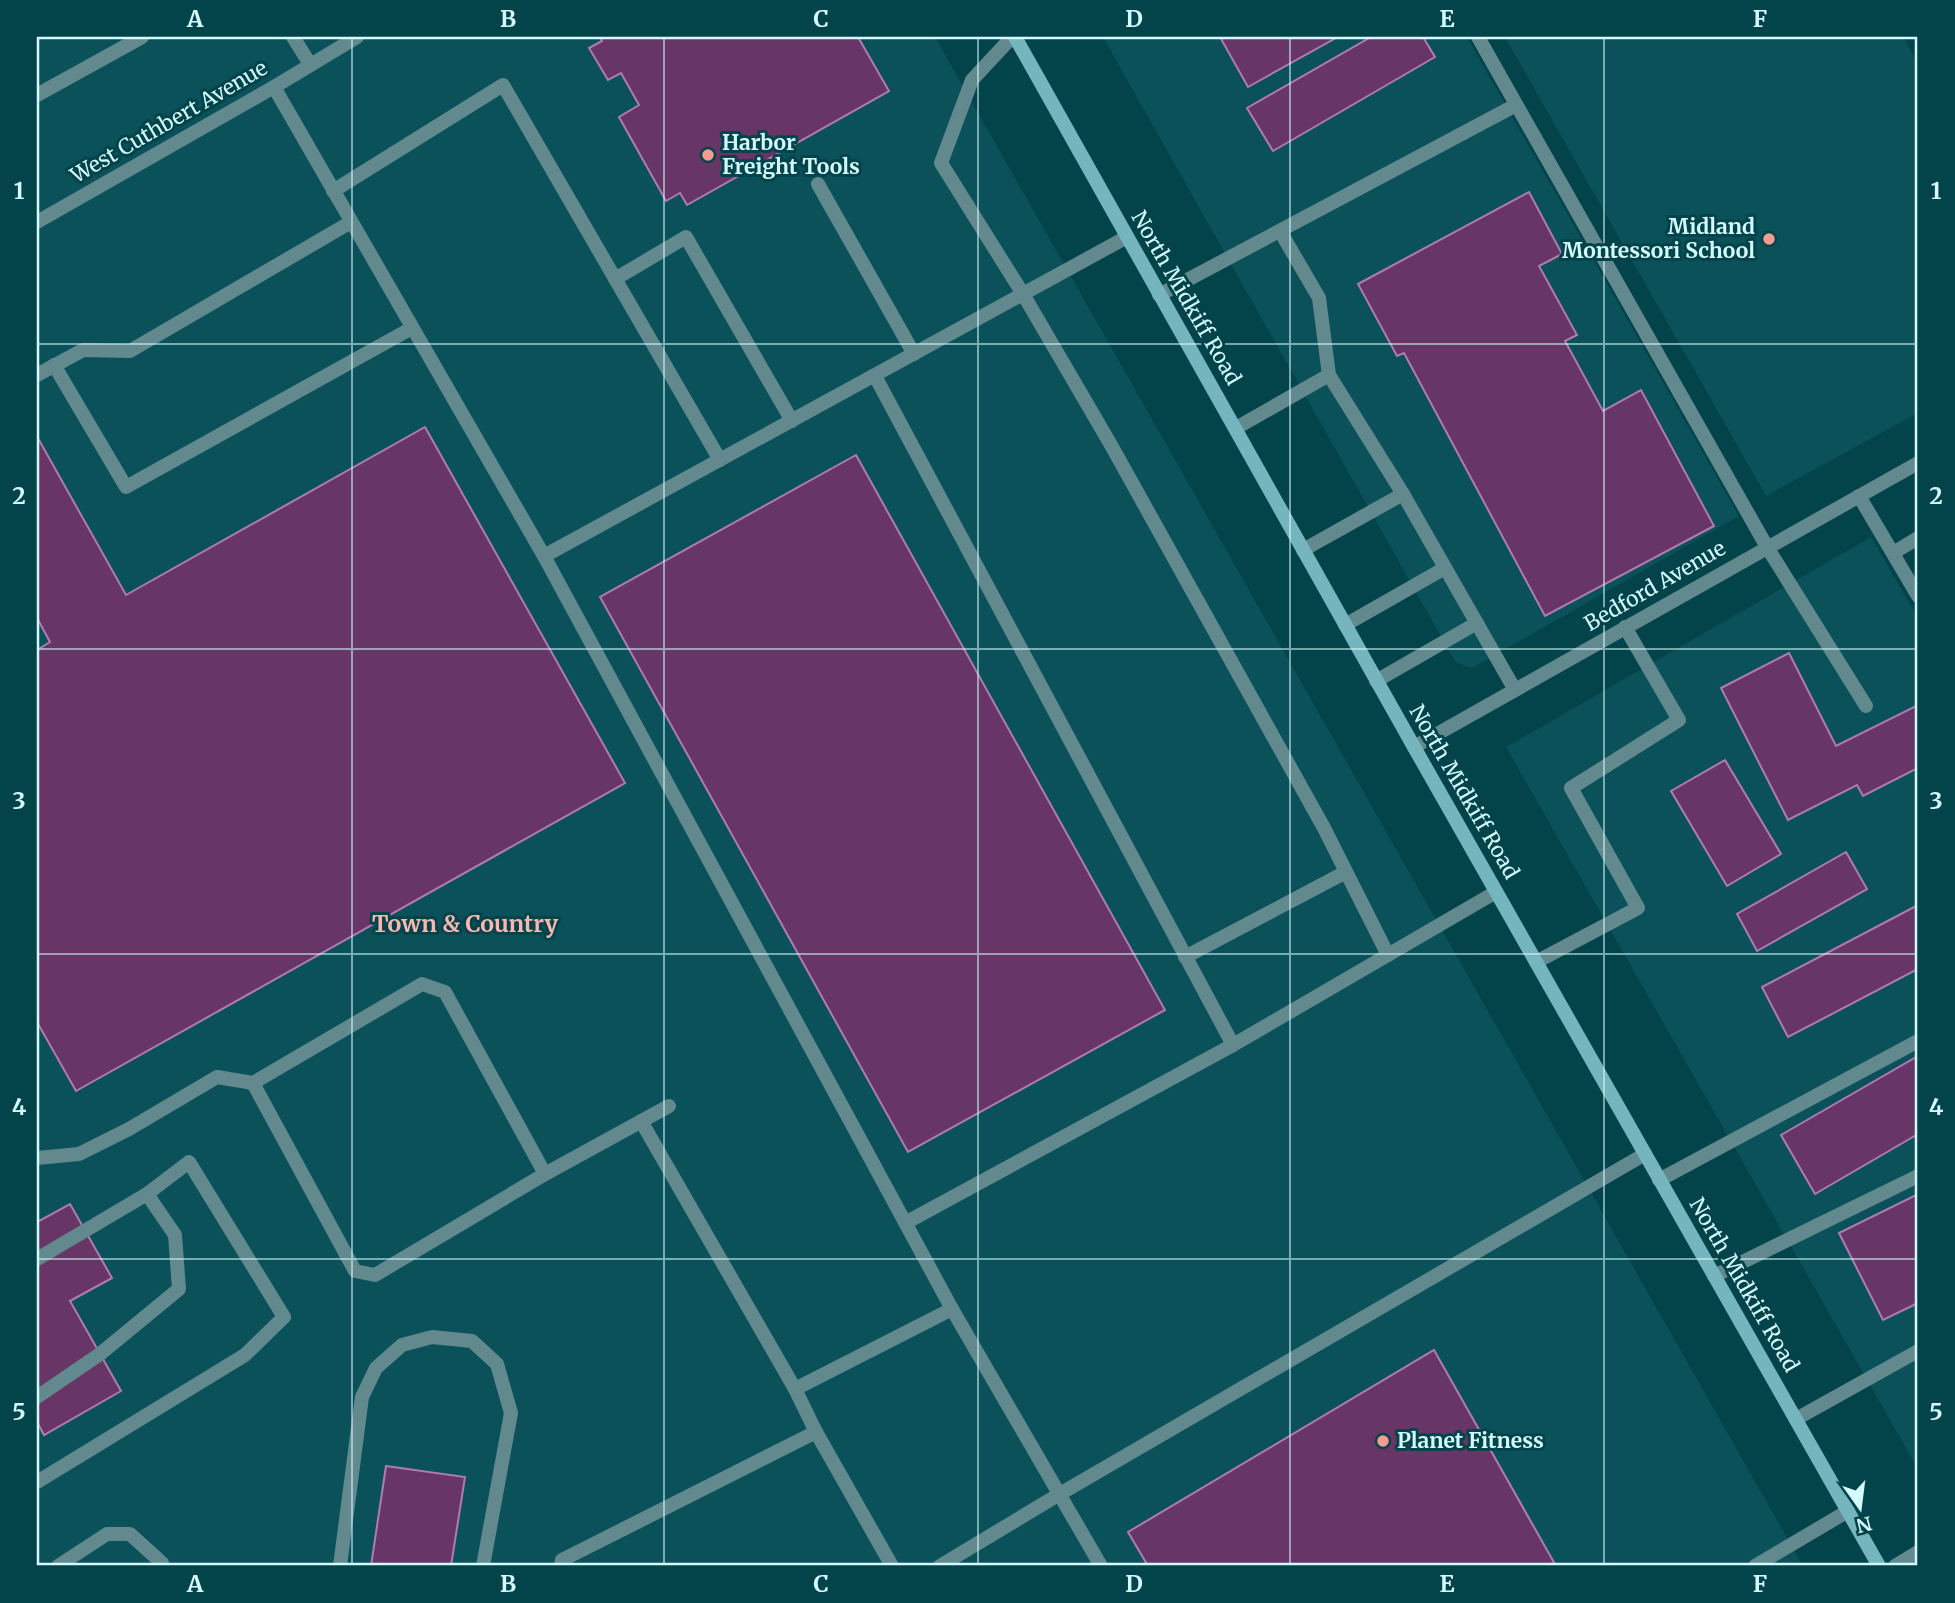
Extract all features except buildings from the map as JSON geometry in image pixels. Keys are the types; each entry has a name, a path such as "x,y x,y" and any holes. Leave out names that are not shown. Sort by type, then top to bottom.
{"main road":[{"name":"North Midkiff Road","path":"1014,37 1879,1566"}],"street":[{"path":"37,95 142,37"},
{"path":"293,37 310,64"},
{"name":"West Cuthbert Avenue","path":"37,222 357,37"},
{"path":"1014,37 972,80 941,163 1023,294 1111,445 1324,828 1388,955"},
{"path":"1478,37 1767,547 1866,706"},
{"path":"333,191 503,85 720,460"},
{"path":"274,87 544,556 952,1309 1101,1566"},
{"path":"1159,295 1517,105"},
{"path":"818,184 914,354"},
{"path":"37,375 83,350 130,351 351,222"},
{"path":"1280,231 1319,298 1329,375 1403,494 1515,690"},
{"path":"615,279 686,237 792,421"},
{"path":"544,556 1127,237"},
{"path":"54,365 126,487 412,327"},
{"path":"1236,428 1329,375"},
{"path":"875,376 1233,1045"},
{"name":"Bedford Avenue","path":"1414,747 1918,463"},
{"path":"1303,550 1403,494"},
{"path":"1860,496 1918,596"},
{"path":"1893,553 1918,538"},
{"path":"1345,625 1445,568"},
{"path":"1377,681 1477,623"},
{"path":"1536,962 1638,908 1572,788 1679,720 1625,627"},
{"path":"1185,957 1346,872"},
{"path":"907,1222 1233,1045 1496,892"},
{"path":"37,1158 79,1154 129,1129 217,1077 253,1083 422,984 445,992 545,1174"},
{"path":"1660,1180 1918,1041"},
{"path":"253,1083 355,1271 375,1275 545,1174 669,1105"},
{"path":"641,1121 795,1389 816,1432 892,1566"},
{"path":"940,1566 1645,1154"},
{"path":"37,1259 147,1194 189,1162 284,1317 245,1355 37,1482"},
{"path":"1714,1276 1918,1176"},
{"path":"37,1397 100,1354 179,1289 176,1235 147,1194"},
{"path":"795,1389 952,1309"},
{"path":"340,1566 362,1397 376,1368 402,1345 432,1337 472,1341 497,1364 511,1413 483,1566"},
{"path":"1796,1419 1918,1351"},
{"path":"561,1566 562,1560 816,1432"},
{"path":"1755,1566 1847,1511"},
{"path":"58,1566 107,1534 130,1534 162,1563 162,1566"},
{"path":"1895,1566 1918,1552"}],"shaded area":[{"path":"37,37 935,37 1803,1566 37,1566"},
{"path":"1103,37 1467,37 1739,516 1472,668 1456,663"},
{"name":"Midland Montessori School","path":"1505,37 1903,37 1918,64 1918,413 1766,496"},
{"path":"1871,537 1918,618 1918,1469 1506,747"}],"place":[{"name":"Harbor Freight Tools","path":"708,155"},
{"name":"Midland Montessori School","path":"1769,239"},
{"name":"Planet Fitness","path":"1383,1441"}],"district":[{"name":"Town & Country","path":"465,924"}]}
